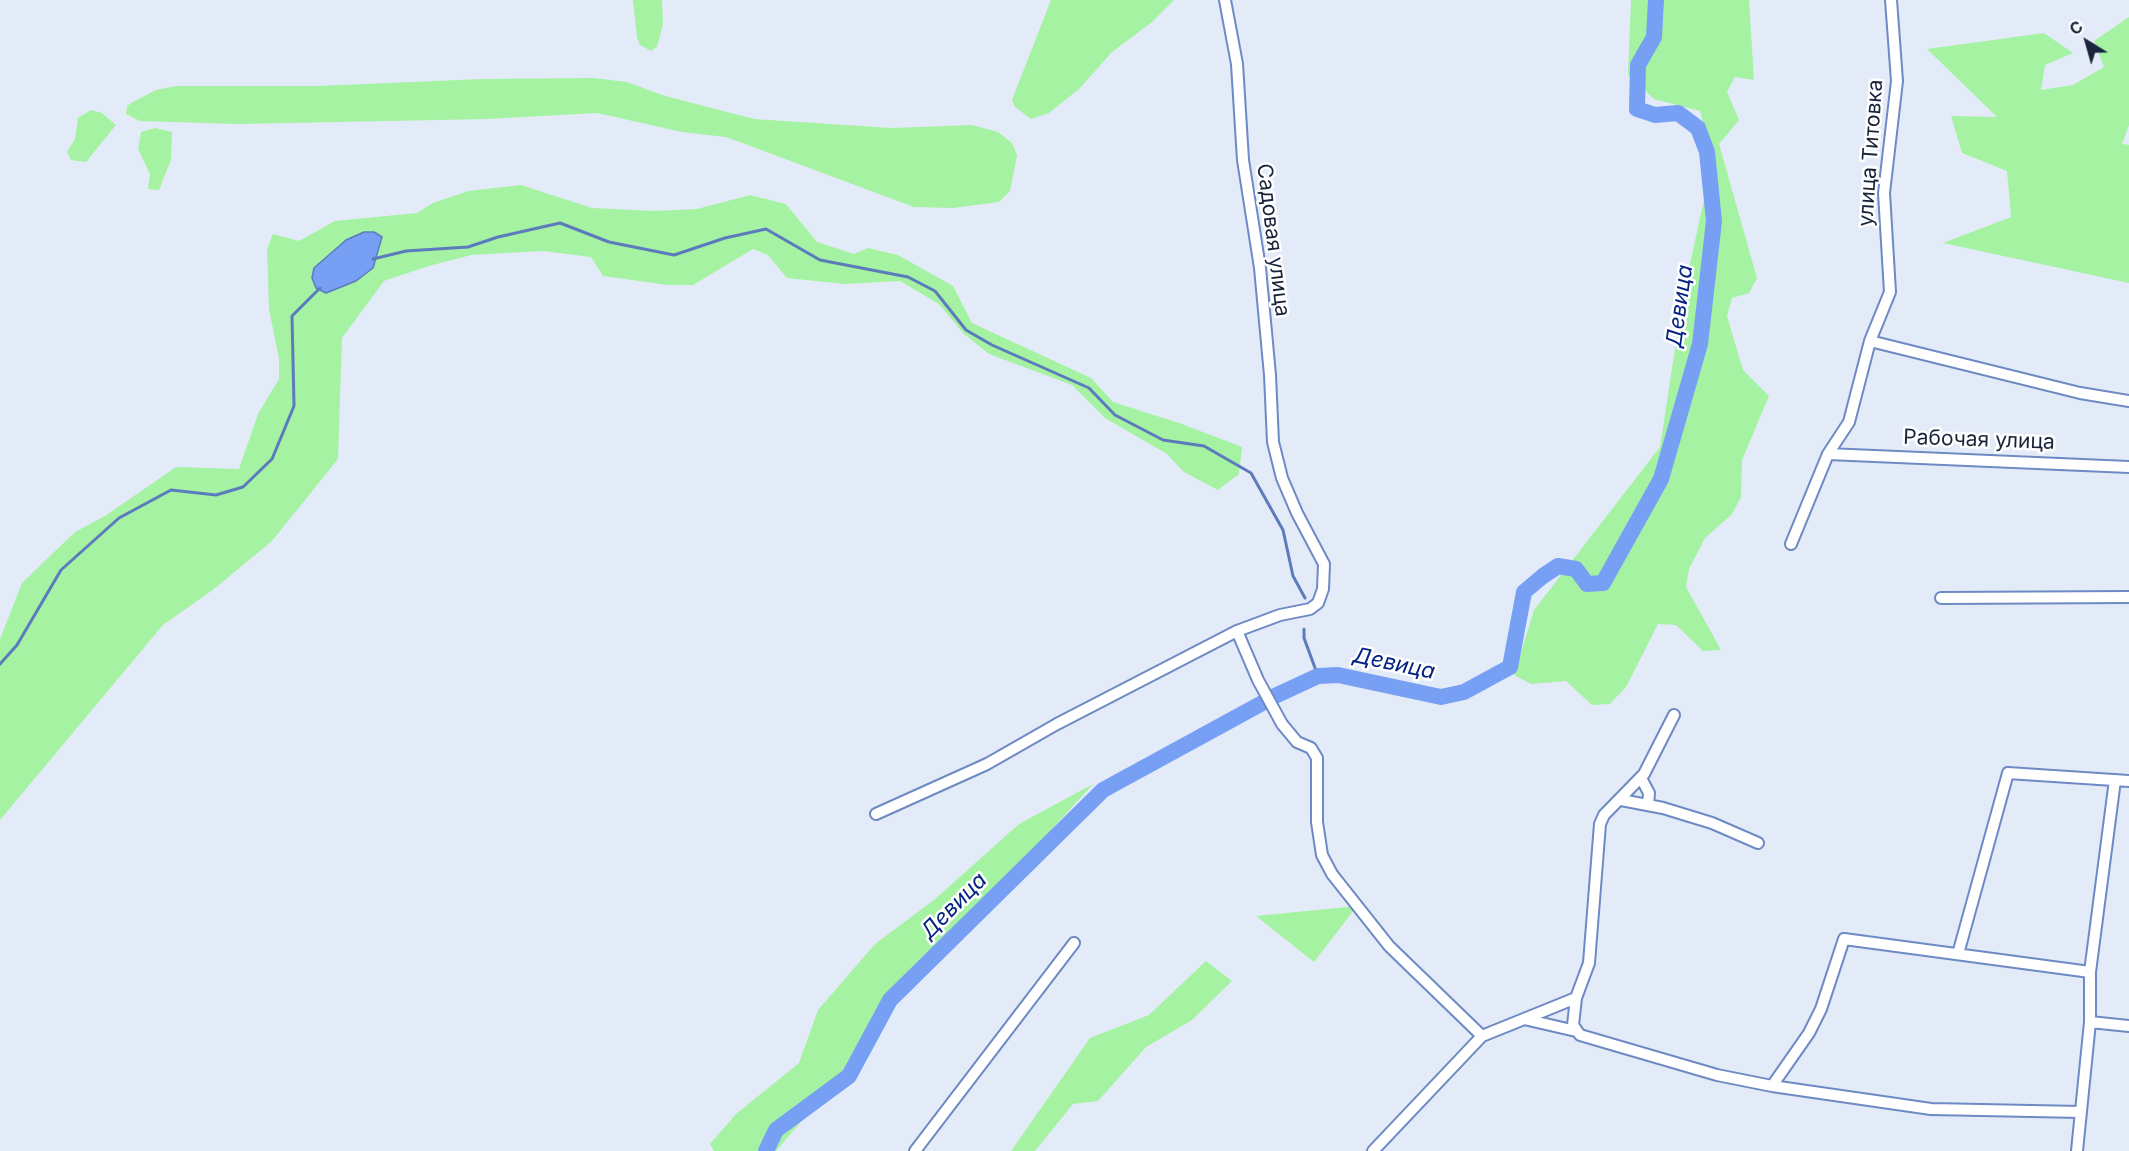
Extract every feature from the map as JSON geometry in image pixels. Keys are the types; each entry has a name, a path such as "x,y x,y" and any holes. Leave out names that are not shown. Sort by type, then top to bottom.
{"street":[{"name":"Садовая улица","path":"876,814 987,764 1057,724 1237,631 1280,615 1310,609 1318,603 1323,589 1324,564 1284,484 1273,442 1270,375 1260,268 1243,160 1237,64 1225,0"},
{"name":"улица Титовка","path":"1791,544 1828,454 1849,422 1870,341 1890,292 1884,193 1897,81 1891,0"},
{"path":"1870,341 2029,381 2129,401"},
{"name":"Рабочая улица","path":"1828,454 2129,467"},
{"path":"1941,597 2129,597"},
{"path":"1237,631 1258,680 1282,724 1297,742 1311,748 1317,758 1317,822 1322,855 1332,874 1389,946 1482,1036"},
{"path":"1576,1031 1573,1019 1576,998 1589,963 1600,824 1604,816 1641,778 1674,715"},
{"path":"1958,954 2008,773 2129,781"},
{"path":"1641,778 1649,793 1648,805"},
{"path":"2077,1151 2091,1022 2090,972 2115,780"},
{"path":"1621,800 1713,823 1758,843"},
{"path":"1772,1086 1809,1033 1821,1009 1844,939 2090,972"},
{"path":"915,1151 1074,943"},
{"path":"1373,1151 1482,1036 1576,998"},
{"path":"1524,1019 1576,1031 1589,1038 1707,1072 1772,1086 1931,1109 2081,1112"},
{"path":"2091,1022 2129,1026"}],"green space":[{"path":"633,0 662,0 663,24 657,47 651,51 640,45 637,38"},
{"path":"1051,0 1174,0 1152,22 1112,52 1079,89 1049,113 1031,119 1015,107 1012,100"},
{"path":"1631,0 1749,0 1754,80 1735,77 1727,92 1739,120 1719,144 1757,278 1749,293 1732,298 1727,316 1743,370 1769,396 1742,460 1741,497 1732,514 1705,538 1689,569 1686,587 1721,650 1703,651 1676,625 1658,624 1626,687 1610,704 1592,705 1566,681 1531,684 1514,675 1534,610 1660,447 1683,296 1713,158 1700,111 1654,99 1628,75"},
{"path":"2129,17 2129,125 2122,144 2129,145 2129,283 1943,243 2011,217 2007,171 1962,153 1951,116 1997,117 1927,49 2044,33 2073,53 2045,65 2041,90 2073,85 2104,67 2094,41"},
{"path":"593,78 627,82 662,95 754,119 891,128 972,125 998,132 1012,143 1017,155 1010,191 999,202 953,208 914,207 726,137 682,132 597,113 488,119 238,124 140,121 126,114 127,106 133,102 156,90 176,86 319,86 482,79"},
{"path":"91,110 102,113 116,125 86,162 71,160 67,152 75,139 78,118"},
{"path":"155,128 172,132 171,160 159,190 148,189 150,174 138,149 141,132"},
{"path":"521,185 592,208 655,211 697,209 750,195 786,204 817,242 854,254 868,248 898,255 953,286 972,323 1091,378 1113,402 1179,423 1242,447 1239,474 1218,490 1184,472 1167,454 1105,418 1072,385 989,354 964,334 939,304 900,281 845,284 787,278 768,255 753,249 693,285 668,285 603,276 591,257 543,251 471,255 429,266 384,281 342,338 338,459 272,541 214,589 163,625 0,820 0,639 22,583 75,532 105,516 176,467 239,469 258,414 279,379 279,359 269,309 267,249 273,234 299,241 335,221 417,213 433,203 468,191"},
{"path":"1093,784 872,1026 837,1080 776,1151 714,1151 710,1144 736,1114 799,1063 818,1010 875,944 934,900 1019,824"},
{"path":"1357,906 1314,962 1256,916"},
{"path":"1206,961 1232,981 1192,1020 1146,1047 1098,1101 1073,1104 1035,1151 1011,1151 1090,1038 1149,1015"}],"water":[{"path":"364,232 374,232 382,237 373,268 356,281 326,293 316,288 312,278 314,268 346,240"}],"waterway":[{"name":"Девица","path":"766,1151 776,1130 849,1076 890,1000 1103,790 1277,695 1318,676 1338,675 1441,697 1464,692 1510,667 1524,592 1543,576 1558,566 1576,569 1587,584 1603,583 1661,479 1700,344 1714,221 1707,152 1698,128 1678,113 1655,115 1637,109 1638,65 1654,37 1656,0"},
{"path":"373,259 406,251 468,247 498,237 560,223 609,242 674,255 725,238 766,229 820,260 908,277 935,291 966,330 992,345 1089,388 1115,415 1163,440 1204,446 1251,473 1283,530 1293,576 1305,598"},
{"path":"0,664 17,645 61,570 119,518 171,490 216,495 243,487 272,459 294,406 292,316 320,288"},
{"path":"1304,629 1304,638 1318,676"}]}
